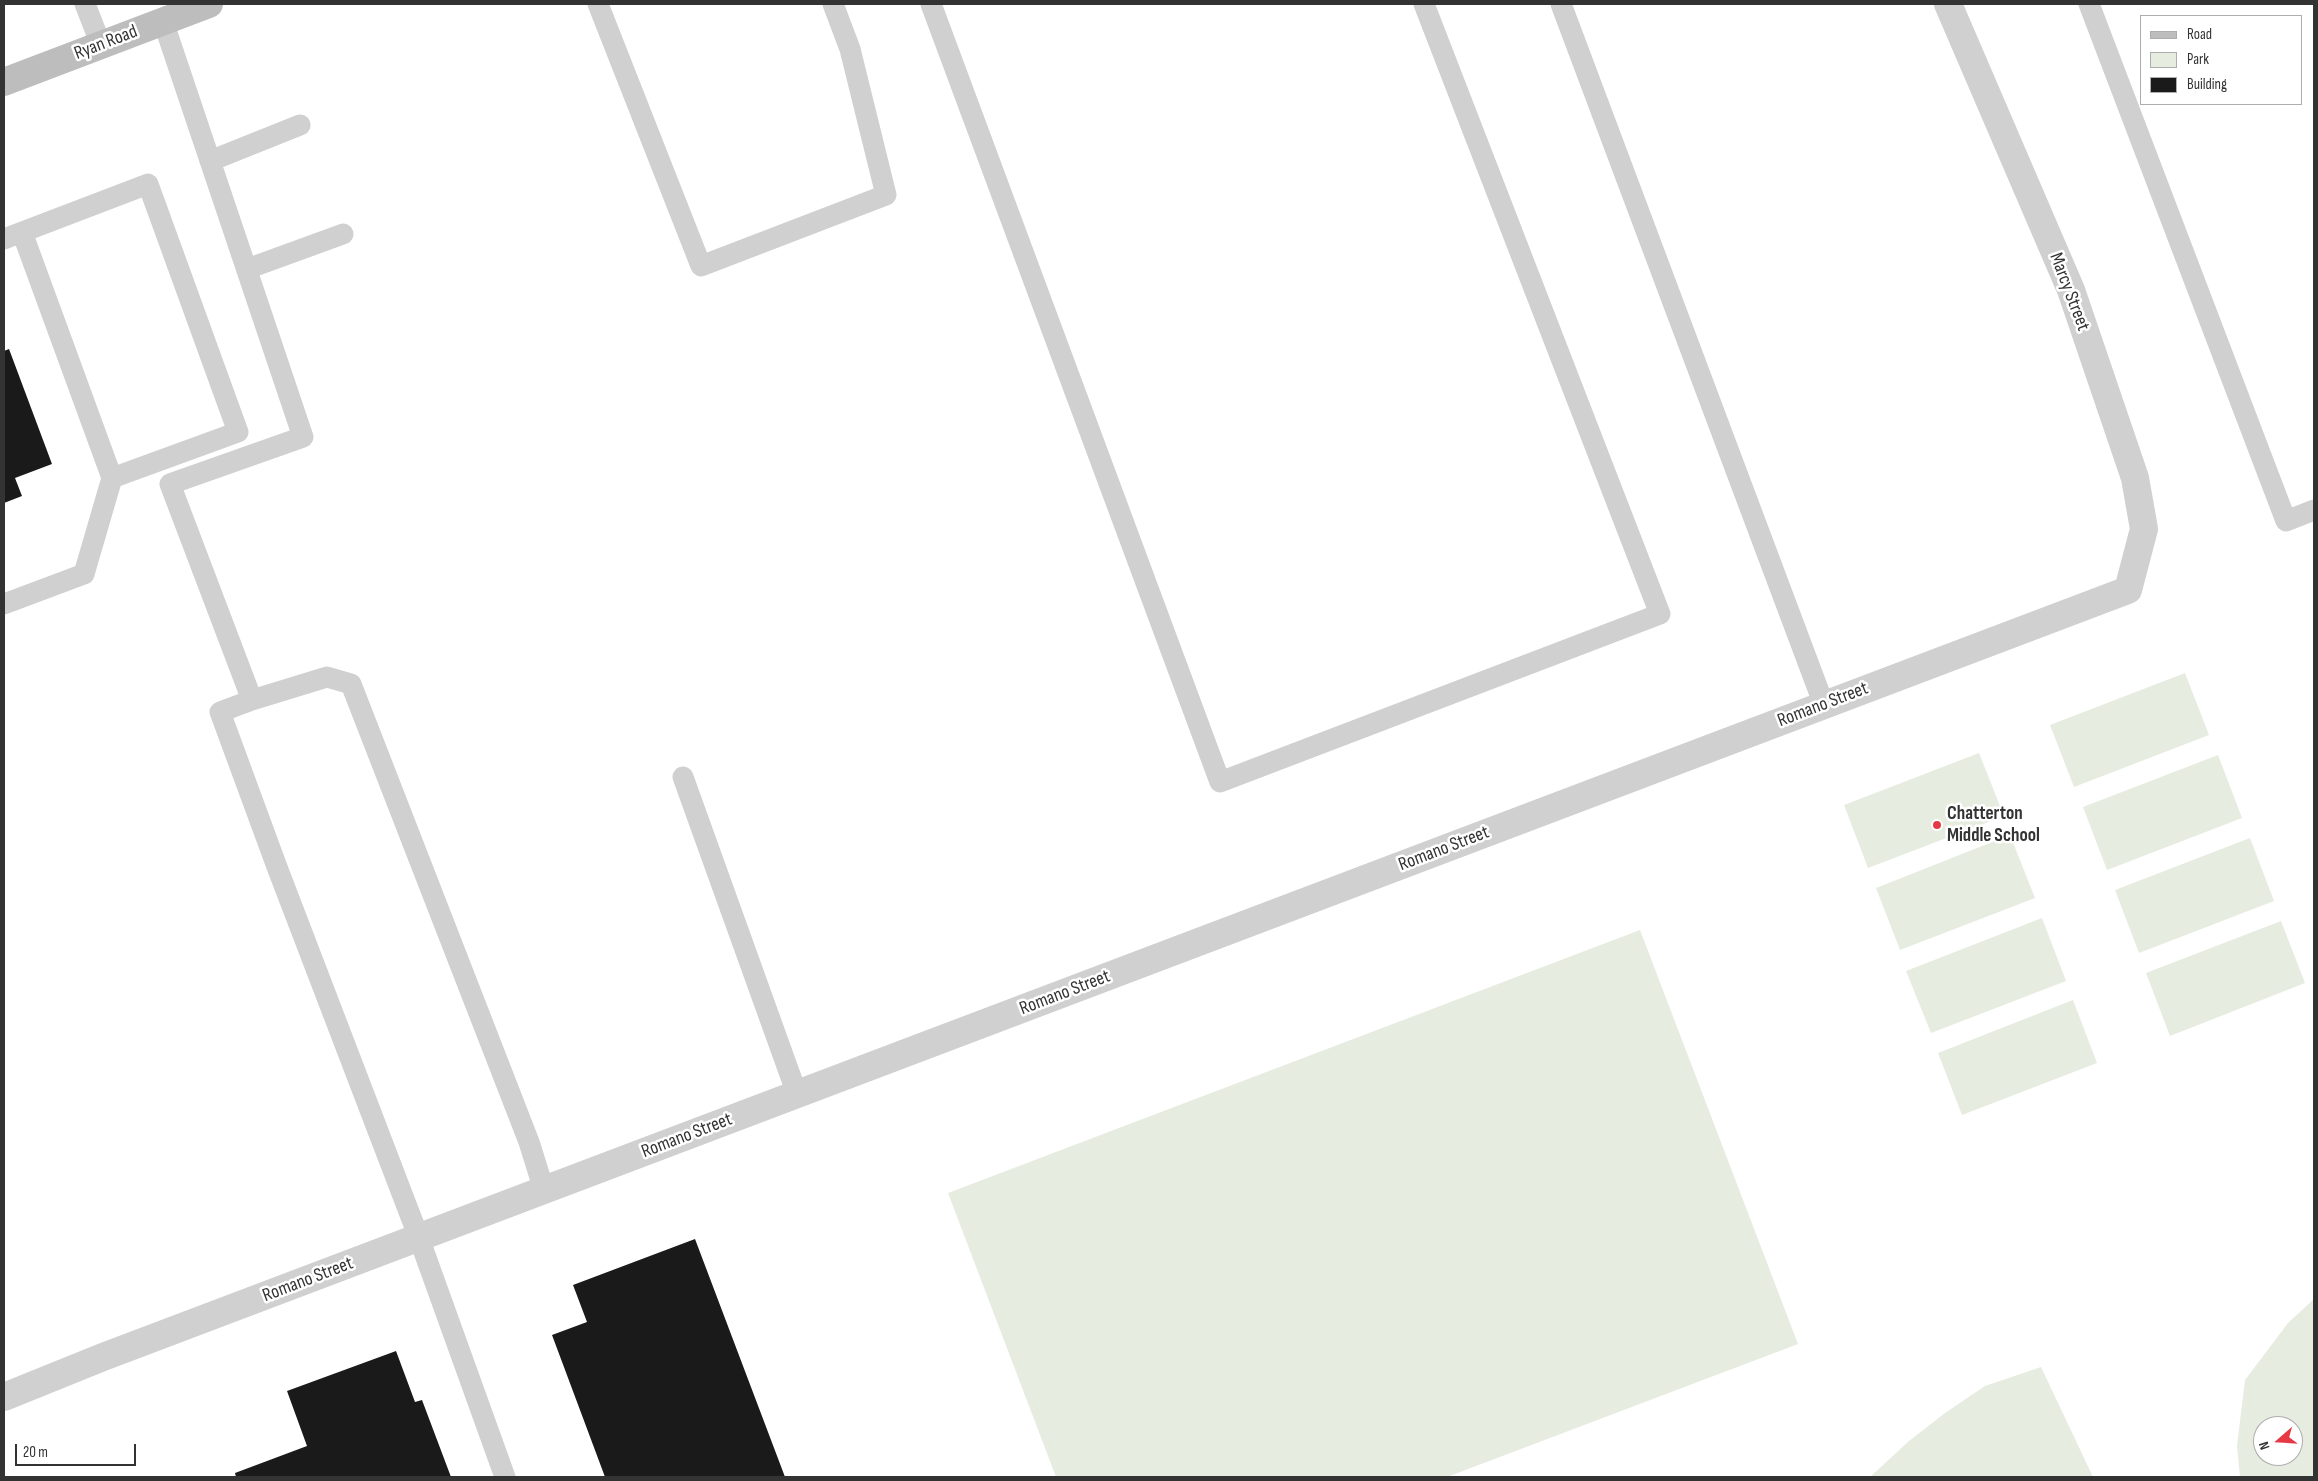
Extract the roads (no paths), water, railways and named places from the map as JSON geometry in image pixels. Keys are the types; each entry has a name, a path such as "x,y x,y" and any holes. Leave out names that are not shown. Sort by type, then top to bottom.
{"main road":[{"name":"Ryan Road","path":"4,82 209,4"}],"street":[{"name":"Marcy Street","path":"1948,4 2071,290 2135,478 2144,529 2128,590"},
{"name":"Romano Street","path":"4,1397 102,1357 2128,590"}],"lane":[{"path":"85,4 101,45"},
{"path":"598,4 700,266 886,195 850,49 833,4"},
{"path":"931,4 1220,782 1660,614 1424,4"},
{"path":"1561,4 1824,705"},
{"path":"2090,4 2286,520 2314,510"},
{"path":"163,21 304,437 170,484 252,700"},
{"path":"210,161 300,125"},
{"path":"4,604 84,574 112,478 13,236 148,184 238,432 112,478"},
{"path":"247,269 343,234"},
{"path":"505,1477 419,1238 277,867 220,712 327,677 351,684 529,1142 544,1190"},
{"path":"683,777 797,1094"}],"place":[{"name":"Chatterton Middle School","path":"1937,825"}]}
